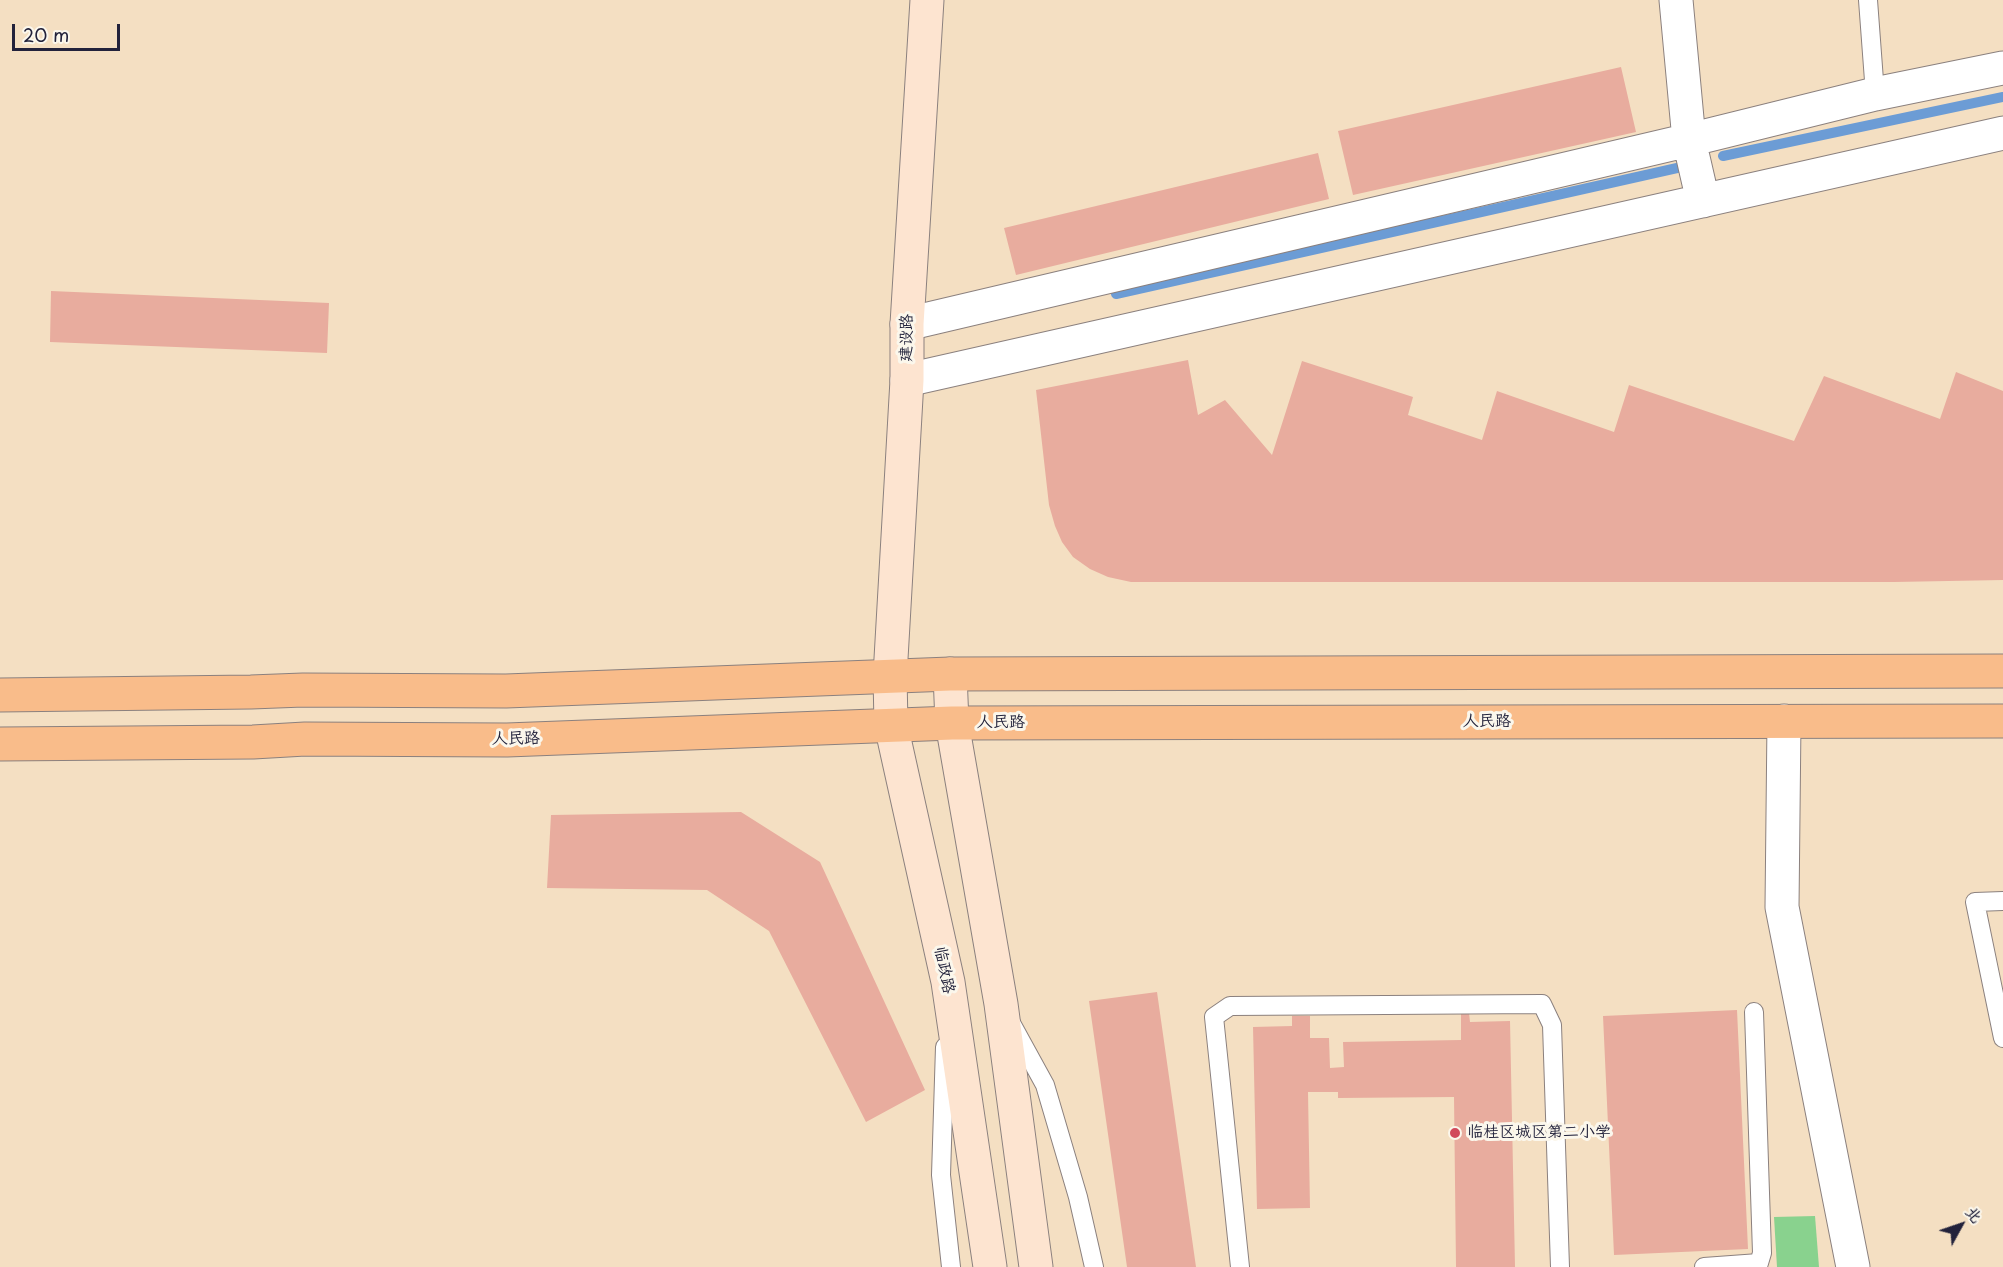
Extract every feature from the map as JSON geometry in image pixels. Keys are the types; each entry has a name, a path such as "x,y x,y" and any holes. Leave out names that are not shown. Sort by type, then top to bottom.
{"main road":[{"name":"建设路","path":"890,676 907,380 907,324 927,0"},
{"path":"0,694 303,690 506,691 950,674 2003,671"},
{"path":"950,674 952,723 1001,1004 1036,1267"},
{"name":"临政路","path":"890,676 891,725 948,982 990,1267"},
{"name":"人民路","path":"0,744 253,742 305,739 507,740 952,723 2003,721"}],"street":[{"path":"1676,0 1689,140 1703,201"},
{"path":"907,324 1875,94 2003,68"},
{"path":"907,380 2003,133"},
{"path":"1784,722 1782,907 1853,1267"}],"lane":[{"path":"1868,0 1875,94"},
{"path":"2003,901 1975,902 2003,1038"},
{"path":"948,982 940,1175 951,1267"},
{"path":"1001,1004 1045,1085 1078,1197 1094,1267"},
{"path":"1240,1267 1214,1017 1230,1006 1531,1004 1542,1004 1552,1025 1560,1267"},
{"path":"1704,1267 1759,1263 1762,1253 1754,1012"}],"green space":[{"path":"1815,1216 1819,1267 1777,1267 1774,1217"}],"building":[{"path":"1621,67 1636,132 1353,195 1338,131"},
{"path":"1318,153 1329,199 1016,275 1004,228"},
{"path":"51,291 329,303 327,353 50,342"},
{"path":"1188,360 1198,415 1225,400 1272,455 1302,361 1413,397 1408,415 1482,440 1497,391 1614,432 1629,385 1794,441 1824,376 1940,419 1956,372 2003,391 2003,580 1131,582 1108,577 1090,569 1073,557 1062,542 1055,526 1049,505 1036,390"},
{"path":"741,812 820,862 925,1090 866,1122 769,931 707,890 547,888 551,815"},
{"path":"1157,992 1196,1267 1127,1267 1089,1001"},
{"path":"1737,1010 1748,1249 1614,1255 1603,1016"},
{"path":"1461,1013 1469,1013 1470,1022 1510,1021 1515,1267 1456,1267 1454,1097 1338,1098 1338,1092 1308,1092 1310,1208 1257,1209 1253,1027 1292,1026 1292,1016 1310,1016 1310,1038 1329,1038 1330,1068 1344,1067 1343,1042 1461,1040"}],"waterway":[{"path":"1723,156 2003,97"},
{"path":"1116,294 1686,166"}],"place":[{"name":"临桂区城区第二小学","path":"1455,1133"}]}
